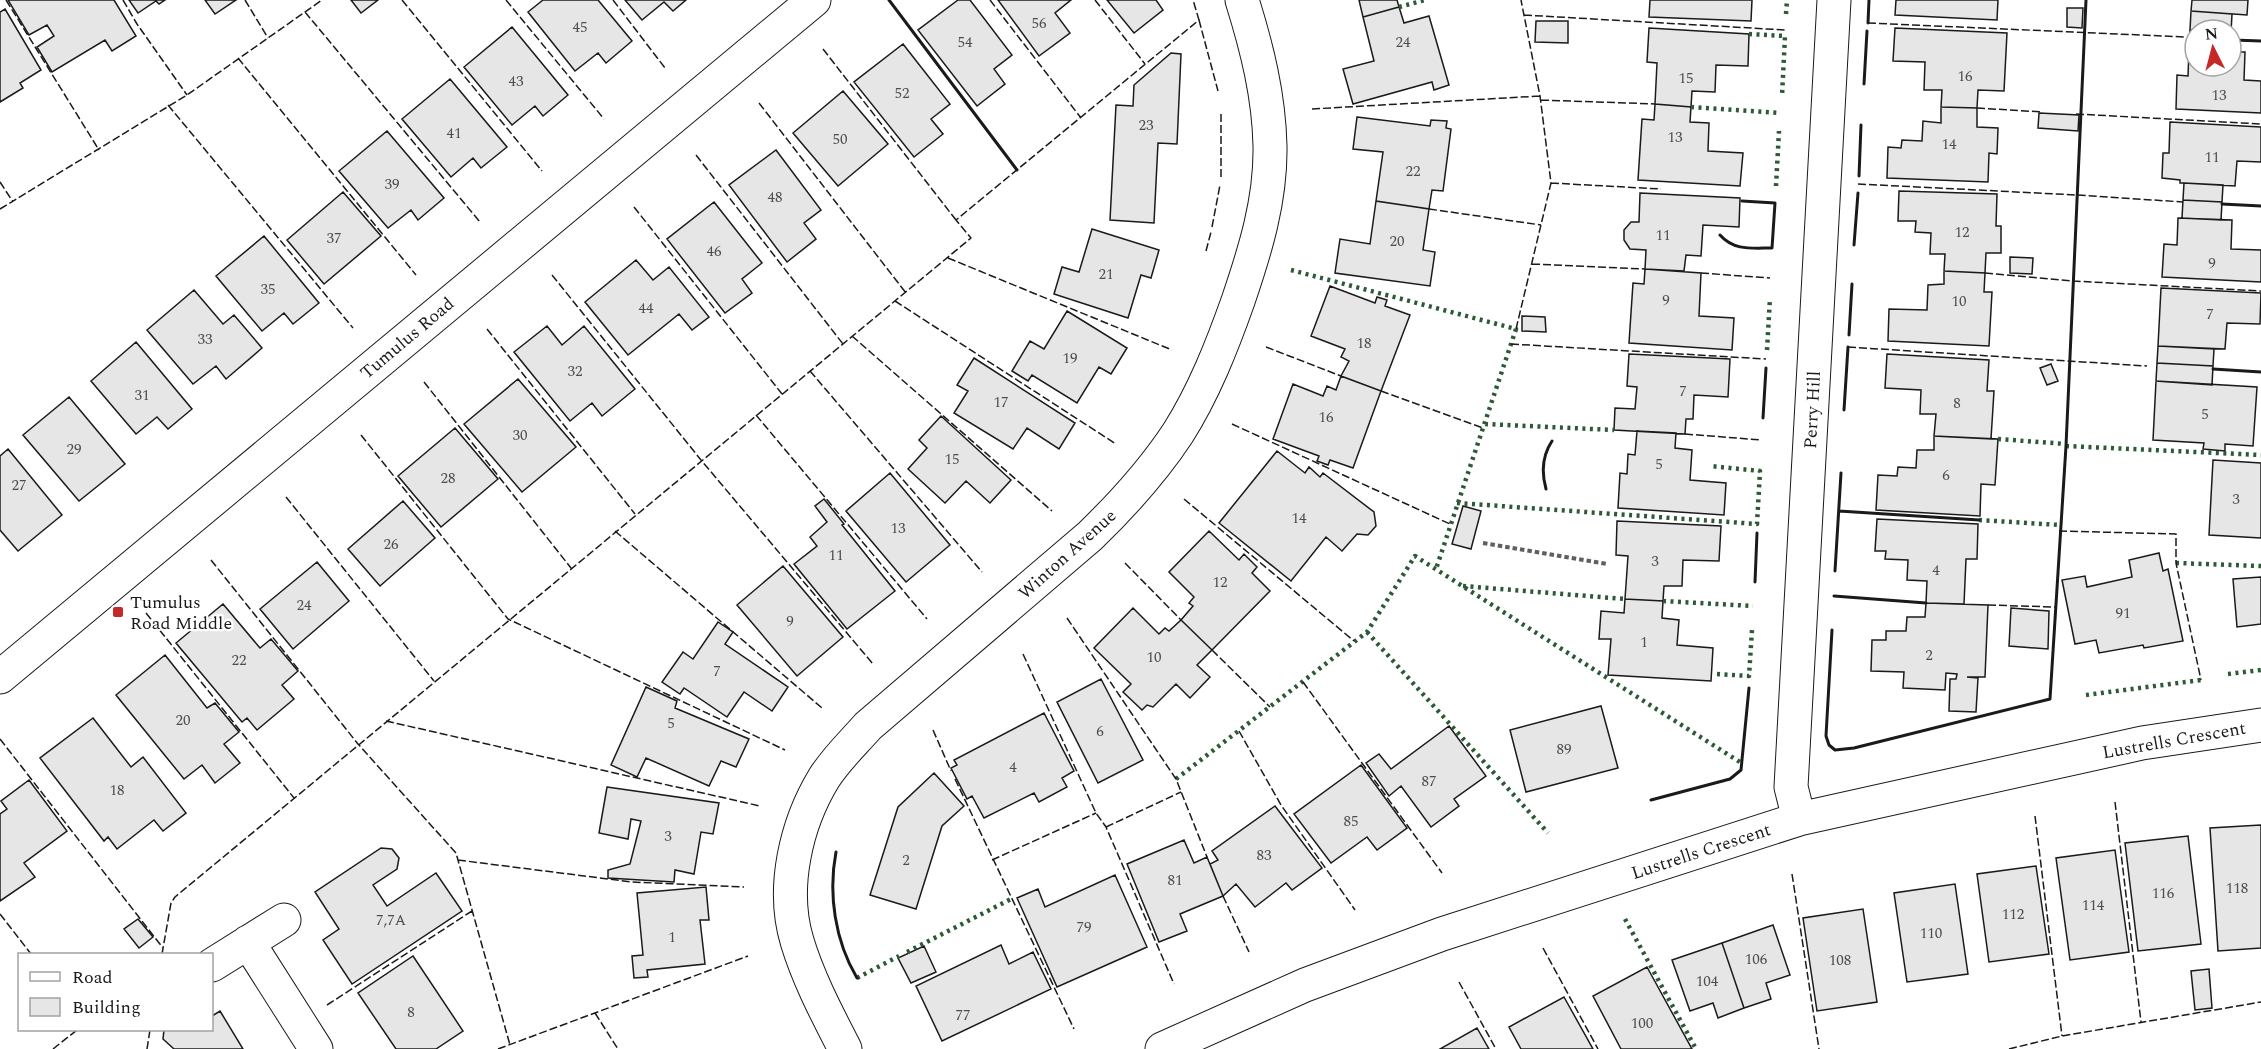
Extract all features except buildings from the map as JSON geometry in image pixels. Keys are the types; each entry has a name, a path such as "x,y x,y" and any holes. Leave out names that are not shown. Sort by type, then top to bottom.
{"street":[{"name":"Tumulus Road","path":"0,677 814,0"},
{"name":"Winton Avenue","path":"845,1049 819,998 796,939 791,896 792,875 794,855 802,825 825,777 853,742 868,726 1090,536 1122,505 1178,433 1198,396 1227,332 1251,262 1261,225 1269,176 1268,111 1263,75 1242,0"},
{"name":"Perry Hill","path":"1799,819 1791,787 1834,0"},
{"name":"Lustrells Crescent","path":"1162,1049 1305,985 1442,934 1799,819 2142,743 2261,725"},
{"path":"213,964 284,920"},
{"path":"248,942 316,1049"}],"path":[{"path":"1483,543 1607,564"}],"hedge":[{"path":"1399,7 1425,0"},
{"path":"1786,14 1787,0"},
{"path":"1749,34 1785,36 1782,96"},
{"path":"1691,107 1780,113"},
{"path":"1776,186 1779,131"},
{"path":"1291,270 1516,329 1436,569"},
{"path":"1767,350 1770,298"},
{"path":"1485,424 1614,430"},
{"path":"1998,439 2066,444"},
{"path":"2066,446 2261,455"},
{"path":"1457,503 1757,524 1760,471 1710,466"},
{"path":"1979,520 2060,525"},
{"path":"1176,779 1367,632 1415,556 1743,764"},
{"path":"2176,563 2261,566"},
{"path":"1463,586 1625,599"},
{"path":"1663,601 1753,606"},
{"path":"1717,674 1749,676 1752,630"},
{"path":"1367,632 1548,833"},
{"path":"2228,674 2261,670"},
{"path":"2086,695 2201,680"},
{"path":"907,952 1011,899"},
{"path":"1625,919 1696,1049"},
{"path":"857,978 899,956"}],"fence":[{"path":"6,0 99,150"},
{"path":"123,0 187,95"},
{"path":"245,0 268,38"},
{"path":"0,209 187,95 322,0"},
{"path":"402,0 542,171"},
{"path":"506,0 604,119"},
{"path":"613,0 665,68"},
{"path":"990,0 1081,118"},
{"path":"1095,0 1145,64"},
{"path":"162,953 171,903 175,897 971,238 956,220 1199,20 1193,0"},
{"path":"1516,329 1551,183 1540,96 1521,0"},
{"path":"305,12 480,222"},
{"path":"1524,15 1785,30"},
{"path":"1199,20 1218,91"},
{"path":"1868,23 2183,37"},
{"path":"823,49 956,220"},
{"path":"238,58 416,275"},
{"path":"1312,109 1540,96"},
{"path":"1541,100 1655,104"},
{"path":"759,103 906,293"},
{"path":"168,105 353,328"},
{"path":"1977,108 2043,112"},
{"path":"1221,114 1221,177"},
{"path":"2076,114 2261,124"},
{"path":"696,155 843,344"},
{"path":"0,182 13,202"},
{"path":"1551,183 1661,189"},
{"path":"1858,184 2183,202"},
{"path":"1212,227 1220,185"},
{"path":"634,207 782,394"},
{"path":"1429,209 1541,225"},
{"path":"1206,251 1211,232"},
{"path":"948,258 1172,350"},
{"path":"1532,264 1645,269"},
{"path":"1701,273 1770,278"},
{"path":"1985,273 2073,281 2261,291"},
{"path":"552,275 701,460 873,664"},
{"path":"895,301 1116,444"},
{"path":"487,329 635,514"},
{"path":"852,336 1052,511"},
{"path":"1511,344 1766,359"},
{"path":"1266,347 1341,376"},
{"path":"1848,347 2147,366"},
{"path":"810,371 982,572"},
{"path":"424,382 571,568"},
{"path":"1381,391 1483,428"},
{"path":"756,415 927,619"},
{"path":"1232,424 1450,524"},
{"path":"1685,434 1761,440"},
{"path":"361,435 508,619 785,750"},
{"path":"286,497 434,681"},
{"path":"1184,499 1354,641"},
{"path":"615,531 822,708"},
{"path":"2059,531 2176,534 2176,563 2201,680"},
{"path":"211,560 358,744 456,853 510,1045"},
{"path":"1125,563 1181,620"},
{"path":"1988,605 2055,607"},
{"path":"146,613 294,798"},
{"path":"1067,618 1176,779 1207,857"},
{"path":"1212,650 1270,707"},
{"path":"1023,654 1096,813 1106,827 1174,984"},
{"path":"1303,682 1442,873"},
{"path":"386,721 760,806"},
{"path":"933,730 951,771"},
{"path":"1239,731 1281,805 1355,910"},
{"path":"0,739 163,948"},
{"path":"955,779 1074,1029"},
{"path":"1106,827 1181,792"},
{"path":"2115,802 2141,1022"},
{"path":"992,860 1096,813"},
{"path":"2035,816 2062,1036"},
{"path":"458,860 632,882 744,887"},
{"path":"1792,874 1819,1049"},
{"path":"1223,896 1249,952"},
{"path":"327,1005 472,911"},
{"path":"0,914 30,953"},
{"path":"1543,948 1598,1049"},
{"path":"498,1049 748,956"},
{"path":"1459,982 1496,1049"},
{"path":"2009,1049 2062,1036 2261,1002"},
{"path":"595,1013 618,1049"},
{"path":"53,1049 76,1031"},
{"path":"147,1049 150,1031"}],"wall":[{"path":"889,0 1017,170"},
{"path":"1868,23 1869,0"},
{"path":"1832,630 1826,736 1829,745 1835,750 1854,748 2050,699 2066,446 2086,0"},
{"path":"1864,84 1867,31"},
{"path":"2243,40 2261,41"},
{"path":"1859,176 1861,125"},
{"path":"1854,245 1858,193"},
{"path":"1720,235 1737,246 1772,248 1775,203 1742,201"},
{"path":"2222,204 2261,206"},
{"path":"1849,335 1852,284"},
{"path":"1844,410 1848,347"},
{"path":"1763,418 1766,368"},
{"path":"2213,369 2261,372"},
{"path":"1546,489 1543,464 1552,441"},
{"path":"1835,571 1841,473"},
{"path":"1839,511 1979,520"},
{"path":"1755,582 1757,533"},
{"path":"1834,596 1926,603"},
{"path":"1651,800 1730,779 1741,770 1749,688"},
{"path":"836,852 833,884 835,917 843,949 857,978"}],"place":[{"name":"Tumulus Road Middle","path":"118,612"}]}
